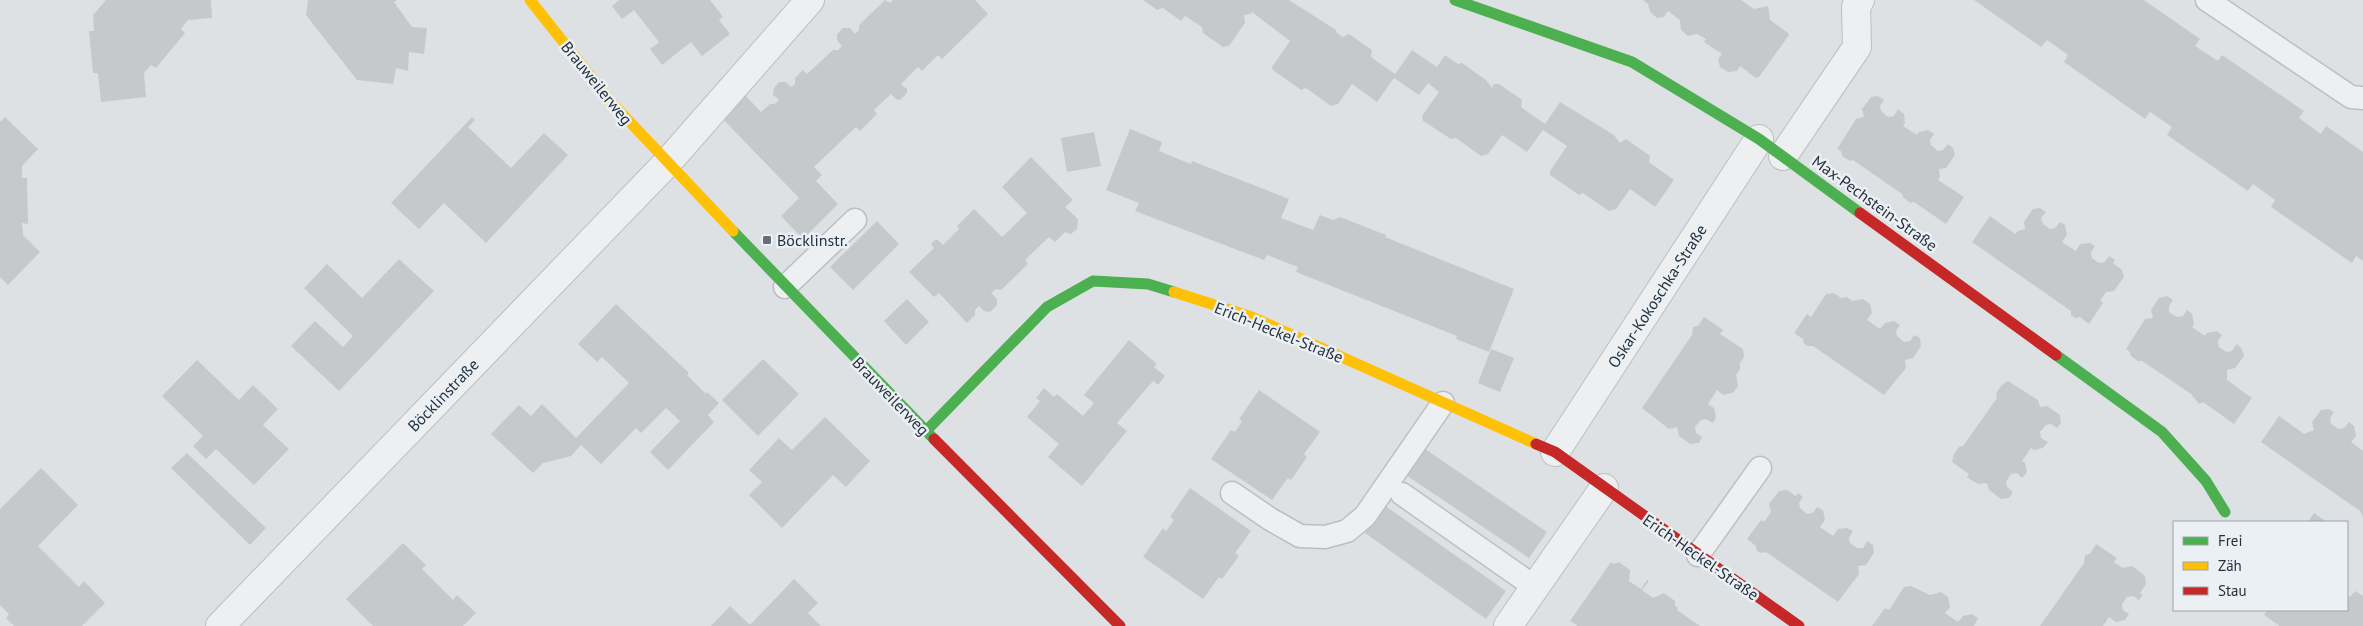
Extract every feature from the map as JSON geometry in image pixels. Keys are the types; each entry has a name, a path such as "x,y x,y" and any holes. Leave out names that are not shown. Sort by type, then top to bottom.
{"street":[{"name":"Brauweilerweg","path":"530,0 611,102 667,163 926,432 1120,626"},
{"path":"667,163 810,0"},
{"name":"Max-Pechstein-Straße","path":"1455,0 1632,62 1759,139 2162,432 2206,481 2224,512"},
{"path":"1783,156 1857,47 1856,7 1860,0"},
{"name":"Oskar-Kokoschka-Straße","path":"1555,452 1759,139"},
{"name":"Böcklinstraße","path":"220,626 667,163"},
{"name":"Erich-Heckel-Straße","path":"926,432 1047,307 1093,281 1148,284 1252,317 1555,452 1799,626"},
{"path":"1508,626 1604,488"}],"lane":[{"path":"2207,0 2351,97 2363,98"},
{"path":"785,287 855,220"},
{"path":"1232,493 1270,519 1300,536 1325,537 1347,531 1366,516 1443,402"},
{"path":"1698,554 1760,468"},
{"path":"1402,494 1536,587"}],"building":[{"path":"106,0 211,0 212,18 188,20 181,29 185,33 156,68 151,65 144,73 146,97 101,102 98,73 93,73 89,31 94,31 93,15"},
{"path":"308,0 397,0 394,2 412,27 427,28 424,54 409,52 408,71 396,68 393,84 357,80 306,15"},
{"path":"619,0 710,0 723,17 719,20 730,34 702,56 691,42 662,65 650,49 659,42 634,10 622,19 612,6"},
{"path":"885,0 890,3 893,0 975,0 988,14 942,59 938,55 922,71 918,67 901,84 907,89 907,93 900,100 891,94 874,110 877,114 860,131 856,127 814,167 822,175 816,181 838,204 803,239 781,216 799,198 719,115 743,93 761,112 770,104 775,104 779,100 773,95 774,88 779,82 786,82 791,87 795,84 795,78 803,70 807,74 833,50 838,50 842,46 837,40 837,34 843,28 850,28 855,34 859,30 859,25"},
{"path":"1143,0 1289,0 1336,30 1343,37 1349,34 1372,50 1371,57 1395,74 1412,50 1437,67 1445,55 1458,64 1462,63 1486,80 1492,88 1494,84 1499,84 1522,100 1521,107 1545,124 1560,102 1614,135 1620,143 1626,139 1650,156 1649,162 1674,180 1655,207 1630,189 1616,209 1609,211 1583,193 1579,195 1550,175 1550,171 1567,146 1543,130 1527,152 1502,135 1488,154 1481,156 1456,138 1451,139 1423,121 1422,116 1439,92 1428,83 1419,95 1394,78 1377,102 1352,84 1338,104 1331,106 1306,88 1301,90 1273,70 1272,67 1290,41 1252,12 1251,14 1244,15 1245,23 1229,46 1223,47 1203,33 1202,27 1185,16 1181,21 1163,8 1157,10"},
{"path":"1643,0 1741,0 1754,9 1768,6 1770,20 1789,35 1759,77 1756,78 1740,66 1737,71 1728,72 1720,67 1718,59 1722,54 1704,42 1706,39 1697,34 1688,36 1681,30 1680,20 1668,11 1664,17 1657,18 1650,12 1648,4"},
{"path":"1974,0 2144,0 2200,39 2195,46 2218,61 2222,55 2304,111 2299,118 2321,134 2326,126 2363,152 2363,261 2356,256 2352,263 2271,207 2275,200 2253,184 2248,191 2167,135 2172,127 2150,112 2145,119 2064,62 2068,55 2047,40 2041,47"},
{"path":"1878,96 1884,100 1880,106 1881,111 1888,117 1894,116 1898,109 1904,114 1905,123 1903,126 1917,135 1919,132 1928,130 1934,134 1930,140 1931,145 1938,151 1943,150 1948,144 1953,148 1955,155 1946,168 1939,169 1940,177 1938,180 1964,197 1946,224 1914,202 1910,203 1902,194 1853,160 1850,161 1842,156 1841,151 1837,149 1856,119 1864,117 1862,109 1871,97"},
{"path":"5,117 38,149 22,166 22,178 27,178 28,224 22,223 23,235 40,252 8,285 0,277 0,122"},
{"path":"472,117 475,120 468,127 511,168 544,133 568,155 486,243 444,203 419,229 391,203"},
{"path":"1130,129 1162,142 1159,151 1191,164 1192,161 1289,199 1281,218 1313,230 1320,215 1333,220 1340,217 1514,289 1489,352 1456,339 1457,336 1296,272 1298,267 1267,255 1264,260 1135,211 1139,203 1106,190"},
{"path":"1094,132 1101,166 1067,172 1061,138"},
{"path":"1031,157 1073,200 1065,207 1078,219 1077,229 1071,234 1065,232 1055,242 1049,237 1025,260 1028,264 1001,290 996,289 991,293 997,299 997,305 990,312 984,311 979,306 975,310 975,315 967,323 939,293 934,297 909,272 934,248 931,244 935,240 938,240 943,245 959,229 957,226 974,209 1002,237 1027,213 1002,187"},
{"path":"2040,208 2046,212 2041,218 2043,224 2050,229 2055,228 2060,222 2065,225 2067,235 2062,242 2076,251 2080,244 2090,243 2095,246 2091,252 2092,258 2099,263 2105,262 2109,256 2115,260 2113,263 2122,270 2124,277 2114,291 2106,292 2100,301 2103,303 2089,324 2080,317 2075,318 2071,315 2071,311 1972,242 1990,216 2015,234 2025,229 2024,222 2033,209"},
{"path":"877,221 899,244 853,290 830,267"},
{"path":"399,259 434,291 339,391 291,346 315,321 343,347 353,336 304,288 327,264 362,298"},
{"path":"1834,293 1841,298 1847,297 1852,301 1863,299 1870,304 1872,313 1867,320 1880,329 1885,323 1894,321 1900,325 1896,331 1897,336 1904,342 1910,341 1914,335 1920,338 1921,346 1913,358 1905,360 1906,368 1884,395 1813,346 1804,344 1803,339 1794,333 1807,314 1811,317 1826,294"},
{"path":"2167,296 2173,300 2169,306 2169,312 2177,317 2183,316 2187,310 2192,314 2194,324 2192,327 2205,336 2207,333 2217,331 2222,335 2218,341 2219,347 2227,352 2232,351 2237,344 2242,349 2244,356 2235,368 2227,370 2227,380 2252,398 2234,424 2203,402 2199,404 2191,394 2142,361 2138,361 2126,349 2145,319 2153,318 2151,310 2159,298"},
{"path":"907,299 929,322 906,345 884,321"},
{"path":"616,304 689,373 687,375 706,394 707,392 719,403 708,415 714,422 668,470 650,452 680,421 666,408 641,433 636,428 601,464 581,445 571,456 543,463 533,473 491,434 519,405 531,416 542,404 576,438 629,383 602,357 597,362 578,344"},
{"path":"1704,317 1723,330 1720,334 1743,349 1744,357 1736,375 1738,386 1733,393 1723,395 1717,390 1708,404 1714,408 1716,417 1713,423 1706,419 1701,420 1695,427 1696,433 1702,437 1699,443 1690,444 1679,436 1677,427 1669,429 1642,408 1692,335 1693,327 1698,326"},
{"path":"1129,340 1157,364 1154,367 1165,376 1158,385 1153,381 1117,423 1127,431 1082,486 1048,457 1059,444 1027,417 1040,401 1036,398 1044,388 1054,397 1057,394 1083,416 1094,403 1084,395"},
{"path":"1491,349 1514,358 1500,392 1478,383"},
{"path":"763,359 799,394 758,436 722,400"},
{"path":"197,360 239,400 253,385 278,409 263,425 289,449 254,485 216,449 206,459 193,446 203,436 162,396"},
{"path":"2008,381 2038,400 2040,407 2047,406 2060,415 2061,423 2057,428 2051,424 2046,425 2040,432 2041,438 2048,442 2043,448 2034,450 2031,448 2022,461 2025,463 2027,472 2022,478 2017,473 2011,474 2006,482 2007,487 2013,492 2009,498 2001,499 1989,490 1987,483 1979,484 1973,481 1967,477 1969,474 1952,462 1954,454 1959,447 1963,446 1997,398 1996,393"},
{"path":"1259,390 1320,432 1304,454 1307,457 1291,480 1288,478 1272,500 1211,459 1231,430 1235,432 1242,421 1239,419"},
{"path":"2329,409 2334,412 2330,418 2331,424 2339,429 2344,428 2349,422 2354,426 2356,436 2351,442 2363,451 2363,517 2360,511 2261,442 2279,416 2304,434 2314,430 2312,422 2321,410"},
{"path":"825,417 870,461 846,487 833,475 782,528 749,495 762,482 749,470 779,438 792,450"},
{"path":"1425,449 1547,532 1529,558 1406,475"},
{"path":"187,453 266,528 250,545 171,468"},
{"path":"41,468 78,505 38,546 79,587 84,581 105,603 82,626 14,626 6,618 9,614 0,605 0,509"},
{"path":"1190,488 1251,531 1235,553 1239,556 1222,579 1219,577 1203,599 1143,557 1163,528 1166,531 1174,520 1170,517"},
{"path":"1787,490 1796,496 1798,493 1803,497 1799,503 1800,508 1807,514 1813,513 1817,507 1823,510 1825,520 1820,527 1833,536 1838,529 1847,528 1853,531 1849,538 1850,543 1857,548 1863,548 1867,541 1873,545 1874,553 1866,565 1858,566 1859,574 1838,602 1766,552 1761,553 1757,551 1756,546 1747,539 1761,520 1764,522 1771,512 1769,504 1779,491"},
{"path":"1384,505 1506,591 1486,619 1365,533"},
{"path":"2314,513 2326,521 2309,521"},
{"path":"403,543 426,565 422,569 453,600 457,595 476,613 463,626 373,626 346,599"},
{"path":"2096,544 2117,558 2114,562 2123,568 2132,566 2145,576 2146,584 2140,593 2143,595 2139,600 2133,596 2127,597 2122,604 2123,610 2129,614 2125,620 2116,622 2109,617 2103,626 2040,626 2084,563 2085,555 2090,554"},
{"path":"1611,562 1614,564 1619,562 1630,570 1629,581 1641,589 1647,580 1649,581 1642,590 1653,598 1664,593 1675,601 1677,610 1700,626 1578,626 1570,621"},
{"path":"794,579 818,603 808,613 821,626 711,626 730,606 750,625"},
{"path":"1911,586 1930,595 1941,592 1948,597 1950,607 1945,613 1958,622 1963,616 1972,614 1978,618 1974,626 1872,626 1885,608 1889,610 1904,587"},
{"path":"2355,591 2363,596 2363,626 2280,626 2264,615 2267,611 2348,611 2348,596 2350,597"}],"traffic: fast":[{"path":"1455,0 1632,62 1759,139 1860,213"},
{"path":"733,231 934,439"},
{"path":"926,431 1047,307 1093,281 1148,284 1174,292"},
{"path":"2056,355 2162,432 2206,481 2225,512"}],"traffic: slow":[{"path":"530,0 611,102 733,231"},
{"path":"1174,292 1252,317 1536,444"}],"traffic: jam":[{"path":"1860,213 2056,355"},
{"path":"934,439 1120,626"},
{"path":"1536,444 1555,452 1799,626"}],"place":[{"name":"Böcklinstr.","path":"767,240"}]}
